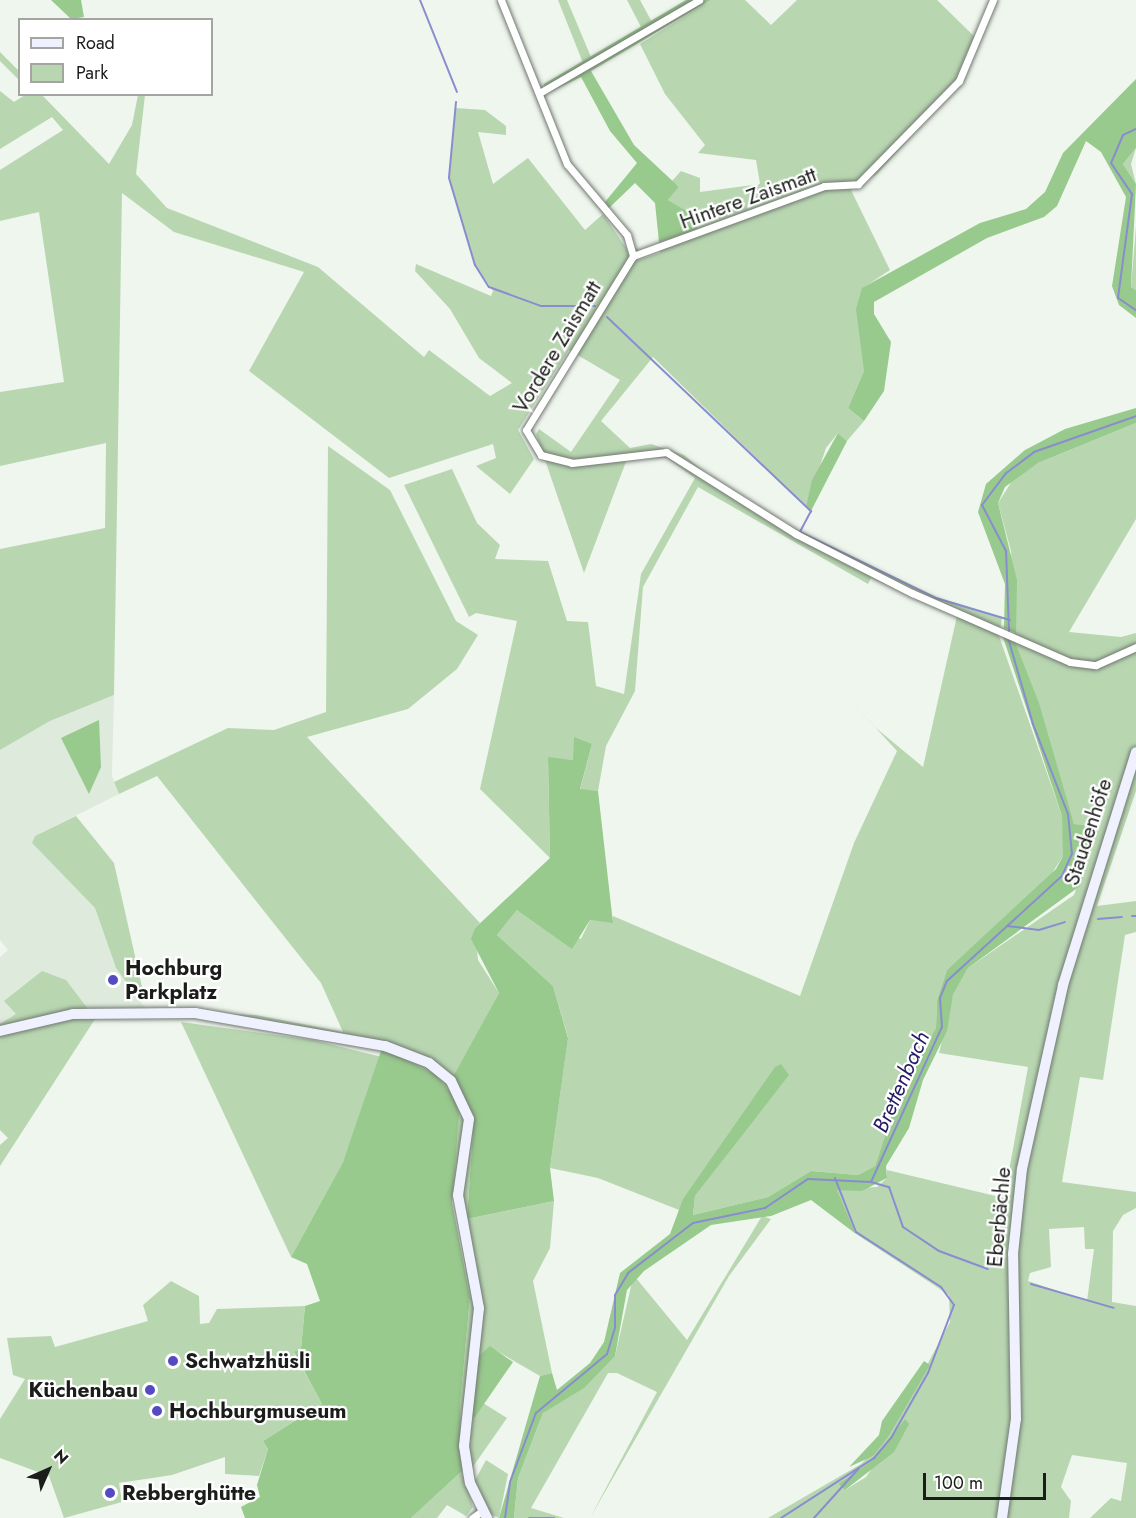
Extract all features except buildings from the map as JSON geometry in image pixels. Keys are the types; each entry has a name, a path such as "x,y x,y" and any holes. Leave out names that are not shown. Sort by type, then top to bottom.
{"street":[{"path":"501,0 541,92 567,164 627,235 633,256"},
{"path":"541,92 699,0"},
{"name":"Hintere Zaismatt","path":"633,256 824,186 858,184 959,81 993,0"},
{"name":"Vordere Zaismatt","path":"633,256 526,430 541,454 572,463 666,452 796,534 912,593 1084,666 1110,662 1136,647"},
{"name":"Staudenhöfe","path":"1079,925 1136,752"},
{"name":"Eberbächle","path":"1002,1518 1016,1419 1013,1264 1018,1198 1079,925"},
{"path":"0,1031 73,1014 195,1013 385,1046 444,1074 458,1090 469,1119 458,1195 479,1308 465,1462 485,1514 472,1518"}],"shaded area":[{"path":"114,695 112,776 119,794 35,836 32,843 95,908 116,968 146,1009 0,1027 0,957 8,950 0,940 0,750 50,721"}],"green space":[{"path":"51,0 81,0 84,17 70,18"},
{"path":"558,0 567,0 591,57 583,63"},
{"path":"627,0 640,0 652,22 642,29"},
{"path":"686,0 711,0 591,71 634,145 679,187 668,200 697,217 697,230 659,242 655,203 635,183 609,208 605,202 637,163 610,131 581,77 546,94 544,84"},
{"path":"711,0 745,0 771,25 797,0 937,0 980,42 959,84 877,174 851,190 890,270 863,288 864,371 848,408 864,421 847,441 838,433 826,448 806,507 653,357 601,421 630,448 651,444 684,455 732,495 796,530 936,597 1002,618 999,636 1062,816 1064,843 1063,856 1047,881 947,970 937,1000 936,1028 902,1084 875,1166 858,1175 811,1171 768,1197 693,1215 695,1196 778,1087 748,1110 679,1210 598,1178 550,1168 568,1037 553,986 497,935 517,910 581,939 590,920 612,922 613,916 800,996 854,843 897,751 828,676 876,728 923,767 957,616 871,578 868,584 698,487 643,587 635,691 606,746 598,791 580,790 592,744 573,760 548,758 550,858 480,789 517,621 476,613 469,617 404,485 452,469 477,523 500,545 495,559 548,561 567,621 588,622 596,686 624,694 641,574 695,478 667,458 627,459 584,573 536,434 539,429 571,452 620,380 569,350 518,430 534,459 510,494 476,466 496,458 493,444 389,478 249,371 304,272 174,232 122,193 114,695 50,721 0,750 0,549 105,528 106,443 0,466 0,392 64,382 39,212 0,221 0,170 63,130 52,117 0,149 0,91 14,102 23,96 43,96 109,164 132,125 138,96 145,96 136,174 167,208 318,267 424,357 429,350 490,396 512,383 479,358 450,309 415,271 416,264 491,296 493,291 475,265 449,178 455,108 485,110 506,126 506,135 478,132 493,184 528,158 585,230 603,214 635,261 660,253 659,242 697,230 696,217 668,200 679,187 672,181 681,171 700,178 700,192 760,184 756,160 698,153 705,145 665,94 640,44"},
{"path":"0,52 18,70 18,79 0,61"},
{"path":"1136,79 1136,148 1123,164 1136,184 1131,287 1136,290 1136,318 1119,305 1112,286 1126,197 1101,152 1086,141 1057,206 1044,217 987,238 874,302 874,314 891,342 884,391 864,421 848,408 864,371 856,309 862,288 980,223 1026,209 1045,192 1063,153"},
{"path":"1136,148 1131,164 1136,184 1123,164"},
{"path":"1136,226 1136,290 1131,287"},
{"path":"1136,408 1136,423 1038,463 1005,487 998,503 1017,580 1016,633 1004,628 1005,584 978,512 986,484 1025,450 1065,429"},
{"path":"1136,423 1136,519 1069,632 1121,637 1136,633 1136,791 1097,906 1136,901 1136,932 1125,935 1103,1080 1080,1077 1062,1182 1136,1192 1136,1208 1123,1215 1113,1231 1112,1302 1136,1306 1136,1518 1090,1518 1111,1498 1121,1501 1127,1463 1072,1455 1061,1487 1071,1501 1069,1518 768,1518 861,1464 889,1436 950,1322 949,1295 856,1234 836,1189 877,1187 887,1178 887,1170 1004,1198 1028,1067 939,1053 953,995 968,968 1074,895 1098,826 1074,824 1015,642 1011,551 998,503 1014,478 1038,463","holes":["1084,1227 1085,1249 1094,1249 1087,1301 1028,1281 1030,1273 1051,1267 1049,1229","905,1420 866,1477 845,1490 838,1484 874,1459"]},
{"path":"838,433 847,441 811,511 806,507 812,480"},
{"path":"328,446 390,490 456,621 478,635 457,669 408,709 307,737 480,923 475,928 478,960 499,993 454,1077 474,1116 467,1219 554,1201 550,1248 533,1281 552,1373 540,1376 490,1347 475,1416 483,1403 507,1418 472,1468 462,1473 473,1507 466,1516 447,1505 437,1518 411,1518 462,1471 460,1406 470,1297 452,1186 382,1048 194,1016 95,1019 0,1166 0,1145 8,1138 0,1130 0,1024 16,1014 4,1001 42,971 66,980 88,1009 256,1015 343,1032 321,983 157,776 119,794 114,782 228,728 274,730 326,712"},
{"path":"1002,634 1015,642 1039,703 1074,824 1098,826 1080,886 968,968 953,995 947,1031 923,1080 909,1128 886,1166 887,1178 862,1191 837,1190 856,1234 811,1200 771,1216 711,1225 644,1271 627,1290 615,1356 584,1388 543,1413 518,1478 514,1518 499,1518 540,1376 552,1373 557,1390 590,1363 604,1342 620,1273 670,1234 683,1199 775,1067 781,1064 789,1075 695,1196 693,1215 768,1197 811,1171 858,1175 875,1166 902,1084 936,1028 937,1000 947,970 1056,869 1063,856 1062,816"},
{"path":"99,720 101,767 89,794 61,738"},
{"path":"574,737 592,744 580,789 598,791 613,923 590,920 572,949 517,910 497,935 553,986 568,1038 550,1168 554,1201 467,1219 474,1116 453,1077 499,993 471,939 475,928 550,858 548,757 573,760"},
{"path":"76,816 114,863 142,987 132,990 116,968 95,908 32,843 35,836"},
{"path":"181,1022 313,1040 382,1057 343,1162 291,1257"},
{"path":"382,1048 436,1075 454,1098 459,1115 452,1202 470,1297 460,1406 462,1471 411,1518 245,1518 241,1507 260,1497 257,1485 268,1449 263,1441 322,1404 294,1352 301,1349 305,1306 320,1301 307,1264 291,1257 343,1162"},
{"path":"762,1216 771,1219 729,1276 590,1518 657,1392 617,1373 608,1373 531,1508 564,1518 514,1518 518,1478 543,1413 615,1356 632,1282 636,1278 687,1340"},
{"path":"171,1281 199,1296 200,1324 209,1323 217,1309 305,1306 301,1349 294,1353 322,1404 263,1441 268,1449 259,1476 225,1474 225,1457 172,1475 119,1483 122,1502 64,1518 49,1476 0,1458 0,1419 25,1379 13,1375 7,1338 51,1336 55,1347 148,1321 143,1305"},
{"path":"490,1346 513,1362 475,1417 469,1418 477,1358"},
{"path":"924,1361 930,1365 889,1436 873,1456 849,1467 879,1435 882,1421"},
{"path":"905,1419 909,1424 894,1452 845,1490 838,1484 874,1459"},
{"path":"486,1460 508,1474 499,1518 490,1514 474,1482"}],"waterway":[{"path":"420,0 457,92"},
{"path":"456,102 449,178 475,265 489,287 541,306 595,306"},
{"name":"Brettenbach","path":"1136,129 1123,135 1111,163 1132,194 1118,298 1136,310"},
{"path":"607,317 811,511 800,532 936,598 1010,620"},
{"name":"Brettenbach","path":"1009,632 1006,551 982,505 1005,474 1034,452 1136,416"},
{"name":"Brettenbach","path":"505,1518 510,1482 536,1413 607,1354 615,1327 615,1295 628,1273 693,1223 765,1208 808,1179 871,1182 942,1027 940,998 947,981 1062,876 1072,854 1068,814 1033,724 1008,638"},
{"path":"1098,919 1122,917"},
{"path":"1007,926 1039,930 1065,922"},
{"path":"781,1518 874,1458 891,1438 928,1373 954,1305 941,1287 856,1232 835,1178"},
{"path":"871,1182 889,1187 903,1227 939,1251 988,1269"},
{"path":"1031,1284 1114,1308"},
{"path":"814,1518 859,1468"},
{"path":"529,1518 554,1518"}],"place":[{"name":"Hochburg Parkplatz","path":"113,980"},
{"name":"Schwatzhüsli","path":"173,1361"},
{"name":"Küchenbau","path":"150,1390"},
{"name":"Hochburgmuseum","path":"157,1411"},
{"name":"Rebberghütte","path":"110,1493"}]}
